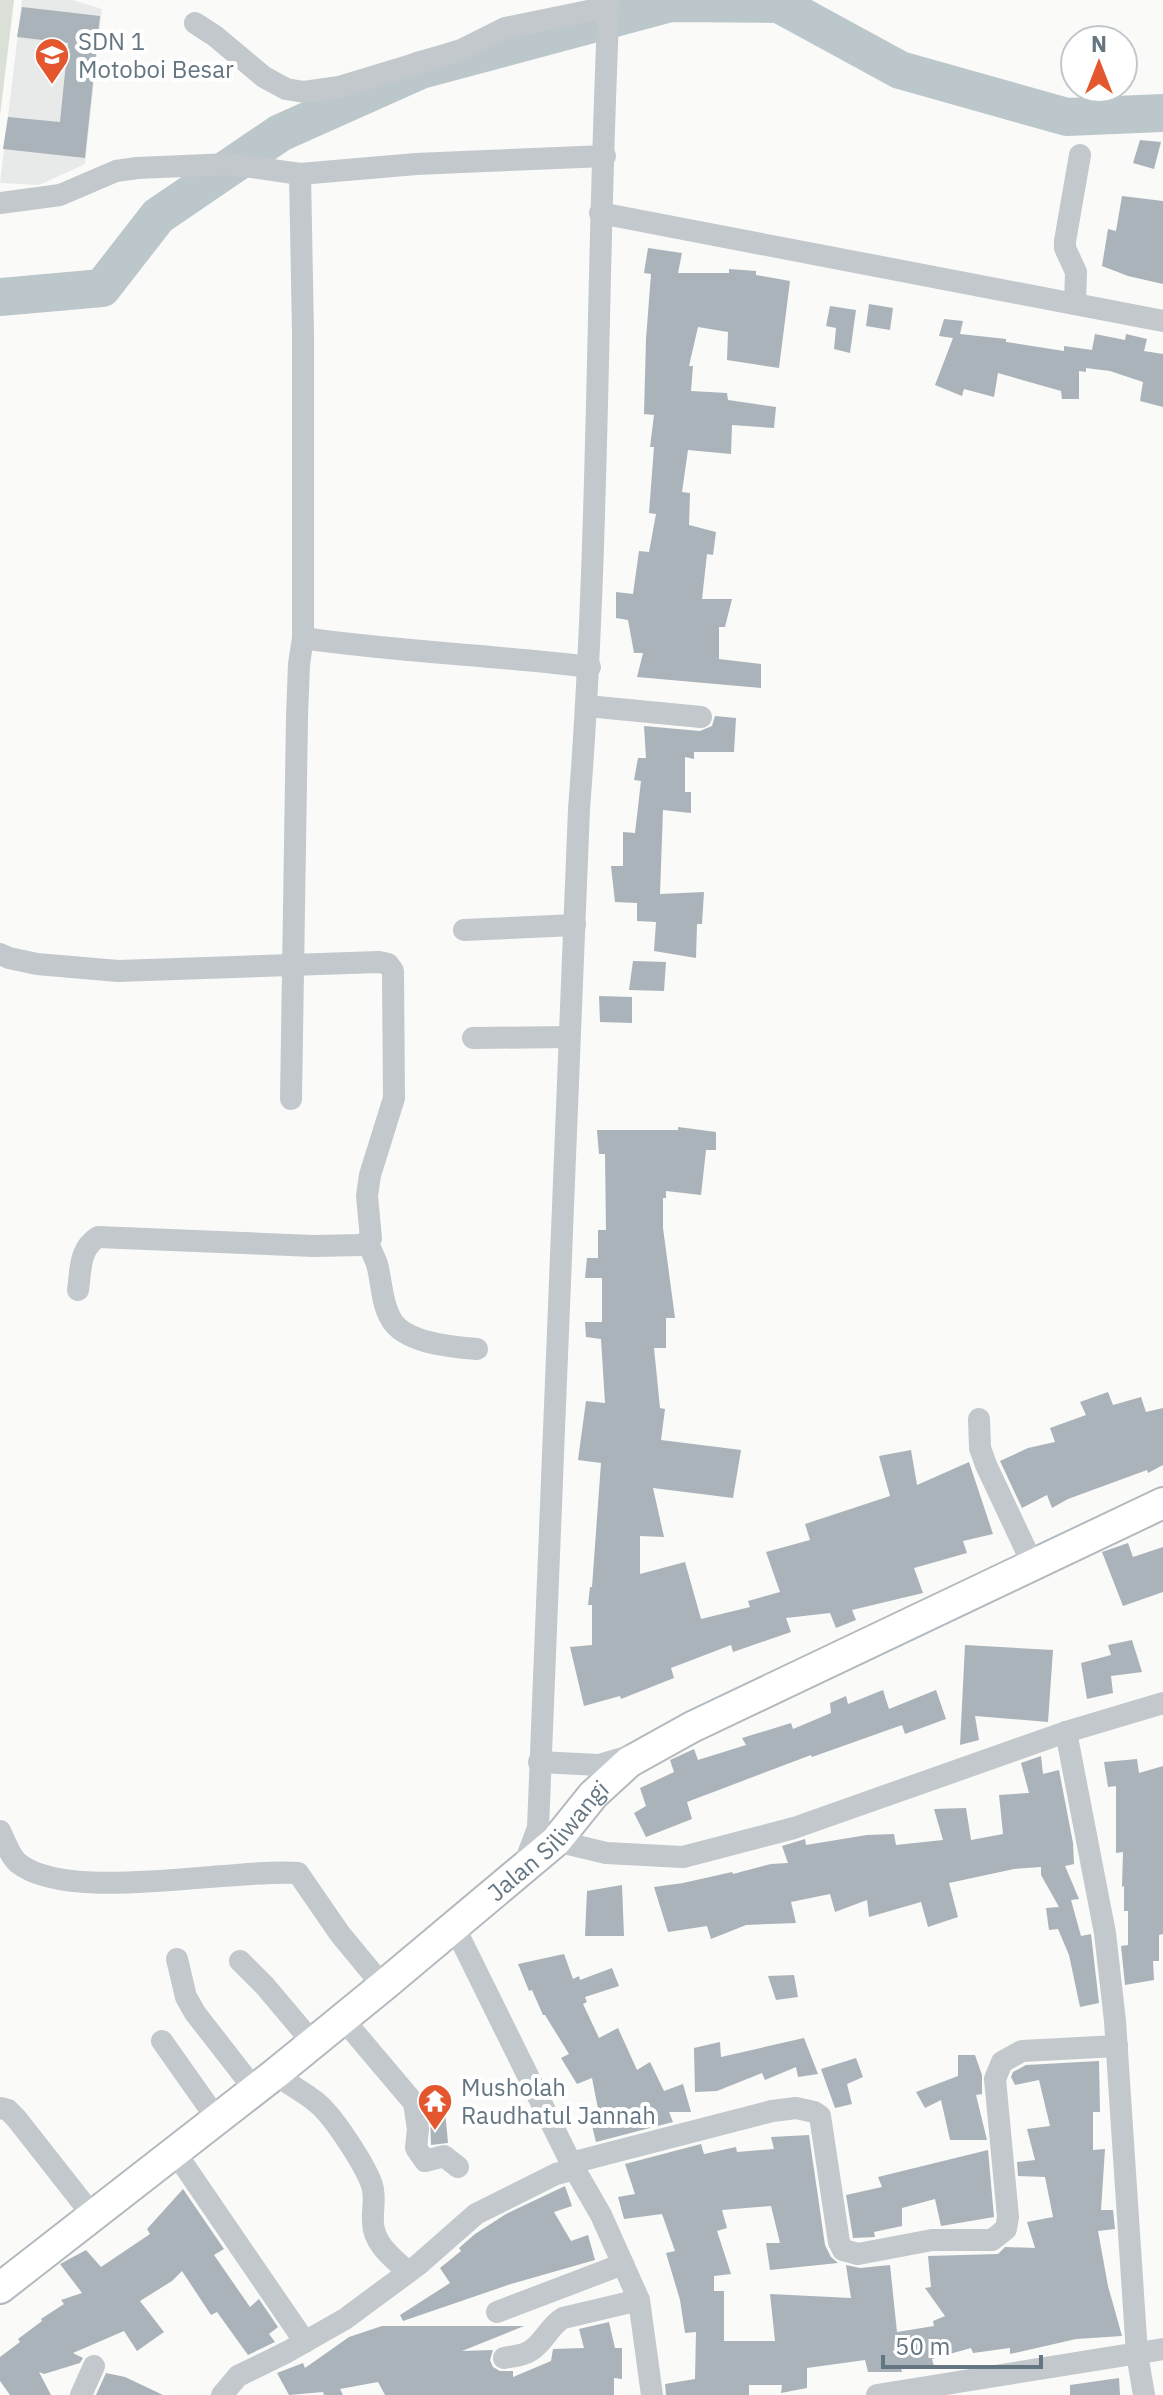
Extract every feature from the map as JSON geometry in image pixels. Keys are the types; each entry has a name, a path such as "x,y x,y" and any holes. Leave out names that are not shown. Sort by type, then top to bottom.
{"main road":[{"name":"Jalan Siliwangi","path":"0,2288 383,1986 556,1841 593,1795 629,1762 692,1727 1163,1503"}],"street":[{"path":"195,23 264,77 286,89 304,92 339,87 461,50 505,28 608,12 605,156 600,213 590,667 579,809 538,1828 521,1869"},
{"path":"1075,304 1076,272 1065,241 1080,155"},
{"path":"0,203 60,195 116,171 157,166 230,164 300,174 416,164 605,156"},
{"path":"291,1099 298,677 303,638 300,174"},
{"path":"600,213 1163,321"},
{"path":"303,638 404,651 590,667"},
{"path":"587,706 701,717"},
{"path":"464,930 575,925"},
{"path":"0,954 37,964 118,971 379,962 388,964 393,971 394,1098 370,1175 367,1196 371,1238 362,1245 313,1246 98,1237 88,1244 82,1256 78,1290"},
{"path":"473,1038 569,1037"},
{"path":"367,1241 377,1264 389,1316 396,1326 444,1346 477,1349"},
{"path":"979,1419 980,1448 986,1465 1033,1565"},
{"path":"556,1841 606,1853 683,1857 794,1828 1066,1732 1163,1703"},
{"path":"1066,1732 1105,1933 1117,2046 1137,2354 1144,2395"},
{"path":"539,1762 599,1765 646,1751"},
{"path":"0,1831 16,1861 35,1873 68,1880 160,1882 273,1871 298,1873 383,1986"},
{"path":"470,1912 573,2166 601,2215 639,2300 652,2395"},
{"path":"177,1959 186,1997 195,2013 265,2082 318,2103 357,2156 372,2187 375,2235 383,2248 408,2272"},
{"path":"240,1961 313,2043"},
{"path":"343,2019 414,2103 418,2129 416,2148 425,2161 444,2156 458,2167"},
{"path":"162,2041 217,2119"},
{"path":"222,2395 238,2376 345,2319 408,2272 476,2214 573,2166 784,2108 810,2110 820,2116 839,2242 843,2250 858,2254 932,2240 992,2240 1006,2229 1008,2217 995,2079 1002,2062 1022,2051 1117,2046"},
{"path":"0,2108 8,2110 16,2118 93,2216"},
{"path":"175,2152 305,2342"},
{"path":"497,2312 623,2264"},
{"path":"504,2358 526,2354 535,2348 555,2322 563,2318 639,2300"},
{"path":"877,2395 1163,2349"},
{"path":"81,2395 94,2366"}],"shaded area":[{"path":"0,0 14,0 0,115"},
{"name":"SDN 1 Motoboi Besar","path":"22,0 73,0 102,9 85,164 39,185 0,183"}],"building":[{"name":"SDN 1 Motoboi Besar","path":"22,7 100,16 85,158 3,149 8,117 60,122 68,43 17,37"},
{"path":"1140,140 1161,142 1154,169 1133,163"},
{"path":"1122,196 1163,201 1163,284 1102,266 1108,229 1116,231"},
{"path":"648,248 682,253 678,273 729,273 729,269 756,271 756,275 790,281 779,368 727,360 728,332 698,327 689,366 693,366 691,391 727,393 728,400 776,407 774,428 732,425 731,454 688,450 682,492 690,493 689,525 716,532 713,555 707,554 702,599 732,599 725,627 719,627 719,659 761,664 761,688 637,677 643,653 634,653 628,620 616,618 616,592 633,594 639,551 649,552 656,514 649,513 654,415 644,414 651,274 644,273"},
{"path":"869,304 893,308 890,330 866,326"},
{"path":"830,306 856,310 850,353 834,349 836,328 826,326"},
{"path":"944,319 963,321 960,334 1006,339 1006,342 1064,351 1064,346 1092,350 1095,334 1125,340 1126,334 1147,339 1144,351 1163,354 1163,407 1140,401 1143,382 1110,371 1086,368 1086,372 1079,371 1079,399 1062,399 1061,391 998,373 994,397 964,389 962,396 935,385 953,338 939,336"},
{"path":"715,716 736,718 734,752 694,752 694,759 685,757 685,792 691,792 691,813 663,810 660,894 704,892 702,924 697,924 696,958 654,951 656,922 637,921 637,903 615,902 611,866 623,866 623,832 635,833 641,781 634,780 638,758 646,758 644,726 700,731 712,726"},
{"path":"633,961 666,962 664,991 629,990"},
{"path":"599,996 632,997 632,1023 600,1022"},
{"path":"678,1127 716,1132 716,1150 706,1150 701,1195 666,1191 666,1198 663,1198 663,1228 675,1318 666,1318 666,1348 654,1348 660,1408 665,1409 661,1440 741,1450 733,1498 653,1488 664,1537 640,1536 640,1574 685,1562 701,1619 750,1607 748,1601 780,1592 766,1552 810,1540 805,1524 890,1496 879,1456 911,1450 917,1485 969,1462 993,1534 963,1541 967,1553 914,1568 923,1593 852,1610 856,1620 836,1628 830,1613 786,1618 791,1632 733,1652 731,1645 671,1668 674,1678 621,1699 620,1696 584,1706 570,1647 592,1645 592,1605 588,1605 601,1463 578,1460 586,1401 605,1403 601,1339 586,1337 585,1322 602,1322 602,1278 585,1278 587,1258 598,1258 598,1230 606,1230 605,1154 599,1154 597,1130 678,1130"},
{"path":"1108,1392 1113,1405 1141,1397 1146,1412 1163,1408 1163,1465 1148,1473 1147,1470 1068,1499 1052,1508 1047,1495 1022,1508 1000,1461 1028,1448 1055,1442 1050,1428 1086,1415 1080,1402"},
{"path":"1128,1543 1133,1557 1163,1547 1163,1592 1123,1606 1102,1552"},
{"path":"1132,1640 1142,1672 1111,1676 1113,1693 1087,1699 1081,1663 1111,1655 1108,1645"},
{"path":"965,1645 1053,1650 1048,1722 975,1716 979,1740 960,1745"},
{"path":"883,1690 889,1709 936,1690 946,1719 905,1734 902,1725 811,1755 687,1802 692,1819 646,1837 634,1813 646,1806 640,1788 674,1772 670,1760 694,1749 698,1760 746,1745 742,1738 791,1723 793,1729 831,1713 830,1703 846,1696 848,1704"},
{"path":"1041,1756 1043,1774 1059,1770 1073,1843 1074,1864 1065,1866 1079,1899 1071,1900 1081,1936 1091,1934 1099,2003 1080,2007 1069,1955 1058,1929 1049,1930 1046,1908 1059,1907 1041,1875 1041,1867 1014,1869 949,1883 958,1917 928,1927 921,1902 869,1917 867,1900 835,1912 830,1894 791,1902 796,1923 746,1925 711,1939 707,1926 668,1932 654,1887 788,1863 782,1846 805,1839 806,1845 894,1834 896,1845 943,1840 934,1809 966,1808 971,1840 1003,1834 999,1795 1029,1793 1021,1763"},
{"path":"1137,1759 1139,1773 1163,1766 1163,1934 1159,1935 1159,1961 1153,1961 1154,1980 1125,1985 1121,1946 1128,1945 1128,1911 1124,1911 1123,1852 1116,1853 1116,1786 1108,1787 1104,1762"},
{"path":"622,1885 624,1936 585,1936 587,1891"},
{"path":"564,1954 573,1979 579,1976 580,1980 612,1968 619,1986 585,1997 587,2002 583,2004 599,2038 618,2028 637,2070 650,2062 664,2091 683,2084 691,2112 669,2112 673,2122 596,2142 591,2122 600,2119 592,2078 577,2084 561,2058 569,2054 543,2015 532,1990 529,1991 518,1964"},
{"path":"794,1975 798,1997 776,2000 768,1976"},
{"path":"804,2038 818,2074 798,2077 796,2067 765,2080 762,2073 717,2091 695,2092 694,2048 720,2042 721,2057"},
{"path":"958,2055 975,2055 982,2075 982,2094 976,2095 987,2140 950,2140 941,2100 925,2108 916,2092 958,2076"},
{"path":"856,2058 863,2077 847,2084 852,2104 835,2108 821,2069"},
{"path":"1099,2061 1100,2112 1093,2112 1093,2150 1105,2149 1101,2210 1113,2210 1115,2229 1098,2231 1108,2286 1122,2336 1076,2339 1010,2354 1010,2348 973,2353 971,2348 932,2359 934,2366 901,2368 902,2372 868,2372 865,2360 807,2368 807,2388 781,2393 782,2385 749,2385 749,2395 666,2395 665,2384 695,2379 696,2332 685,2333 680,2300 666,2253 675,2251 662,2214 624,2219 618,2197 635,2194 625,2164 701,2144 704,2154 736,2147 737,2152 774,2149 771,2137 809,2135 825,2245 838,2263 770,2270 766,2243 780,2243 771,2206 722,2210 727,2228 717,2231 731,2274 714,2276 714,2291 724,2291 724,2341 775,2341 770,2294 851,2298 846,2265 860,2268 890,2265 897,2332 934,2326 933,2321 945,2316 925,2288 931,2287 928,2256 998,2254 1005,2247 1035,2248 1027,2222 1053,2217 1045,2177 1018,2176 1017,2162 1035,2160 1027,2129 1050,2126 1039,2080 1015,2085 1011,2077 1013,2072 1026,2065"},
{"path":"445,2111 448,2143 431,2145 430,2114"},
{"path":"988,2150 994,2217 941,2226 935,2199 902,2208 902,2226 874,2232 875,2237 853,2238 846,2195 882,2187 878,2177"},
{"path":"565,2186 572,2206 554,2212 571,2241 588,2235 595,2260 511,2284 403,2321 400,2315 450,2283 440,2268 461,2251 459,2248 475,2234 506,2214"},
{"path":"183,2189 224,2249 214,2255 250,2307 259,2299 278,2327 269,2334 275,2342 248,2355 217,2312 211,2315 182,2271 140,2301 164,2332 137,2351 124,2331 73,2353 83,2358 80,2363 44,2374 39,2372 51,2395 10,2395 0,2381 0,2357 20,2342 18,2339 41,2319 64,2304 61,2300 82,2293 60,2264 86,2250 101,2267 150,2234 147,2229"},
{"path":"609,2322 615,2348 622,2348 622,2379 614,2378 614,2395 385,2395 378,2382 340,2389 343,2395 324,2395 323,2392 289,2395 277,2373 303,2363 305,2368 349,2337 382,2326 524,2326 462,2351 493,2350 490,2360 493,2367 500,2371 513,2371 513,2377 551,2361 553,2349 584,2348 579,2329"},
{"path":"106,2373 125,2377 163,2395 96,2395"},
{"path":"1119,2378 1120,2395 1070,2395 1070,2385"}],"waterway":[{"path":"0,297 102,288 158,216 280,133 421,70 671,3 779,4 900,70 1067,117 1163,113"}],"place":[{"name":"SDN 1 Motoboi Besar","path":"52,86"},
{"name":"Musholah Raudhatul Jannah","path":"435,2132"}]}
